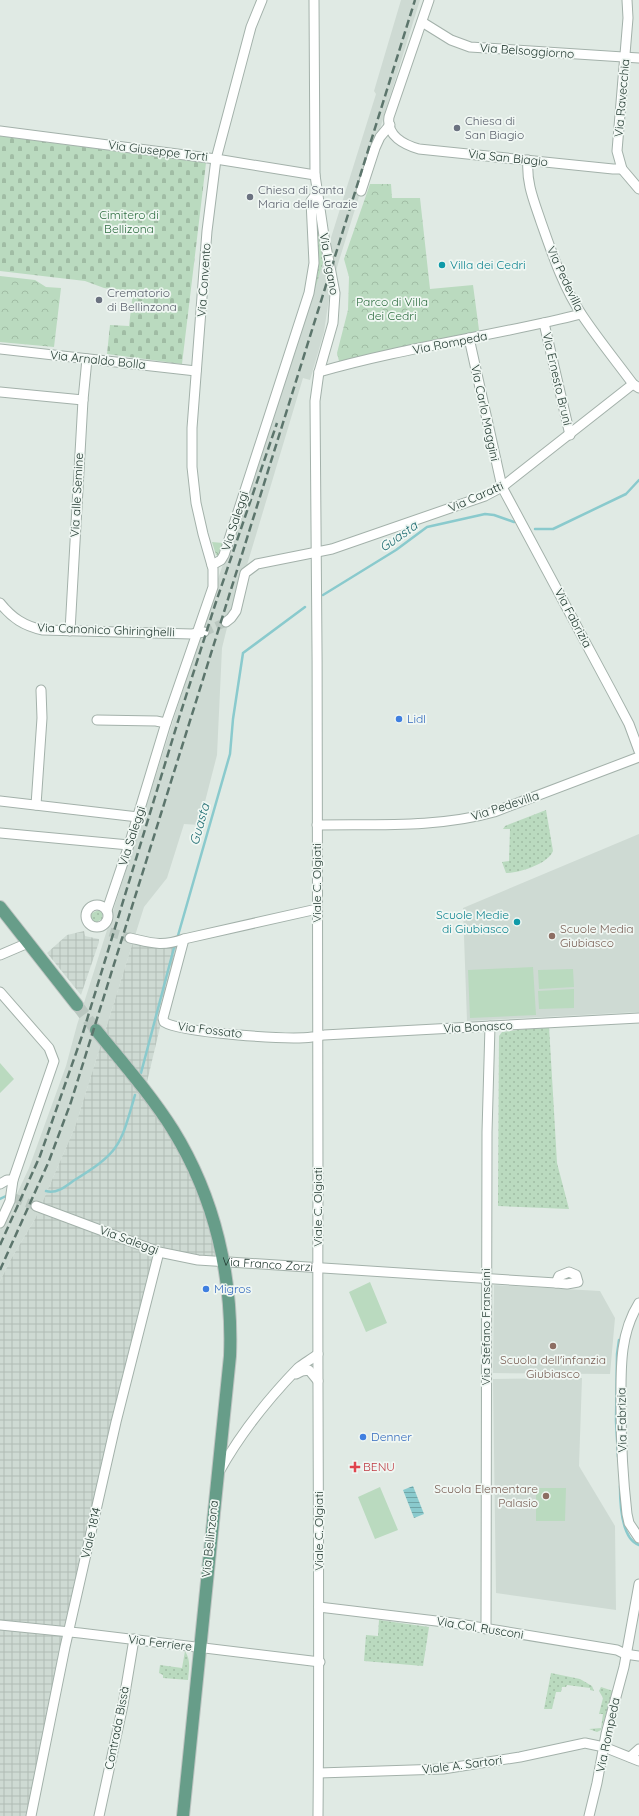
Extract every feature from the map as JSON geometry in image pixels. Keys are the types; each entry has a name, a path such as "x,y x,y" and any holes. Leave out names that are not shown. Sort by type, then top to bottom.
{"main road":[{"path":"0,907 77,1005"},
{"name":"Via Franco Zorzi","path":"96,1030 162,1114 181,1145 206,1198 224,1263"},
{"name":"Via Bellinzona","path":"183,1816 230,1356 231,1312 224,1263"}],"street":[{"name":"Via Convento","path":"212,565 196,502 192,467 192,428 208,232 216,159 252,27 262,0"},
{"name":"Via Lugano","path":"314,0 315,175 335,293 333,323 314,402 316,597"},
{"path":"361,191 374,148 380,137 390,125 389,117 429,0"},
{"name":"Via Ravecchia","path":"627,0 628,18 626,57 617,144 618,159 622,169 639,189"},
{"name":"Via Belsoggiorno","path":"422,22 451,40 470,47 639,58"},
{"name":"Via San Biagio","path":"390,125 397,139 404,144 419,149 622,169"},
{"name":"Via Giuseppe Torti","path":"0,131 216,159 315,175"},
{"name":"Via Pedevilla","path":"528,160 527,175 536,209 550,248 581,314 636,386"},
{"name":"Via Saleggi","path":"107,910 101,906 94,905 86,913 87,920 91,926 106,929 108,920 107,910 129,845 166,724 200,633 213,587 214,578 212,565 221,560 224,555 309,293 314,263 311,201 317,193"},
{"name":"Via Rompeda","path":"320,372 581,314"},
{"name":"Via Ernesto Bruni","path":"544,323 570,435"},
{"name":"Via Carlo Maggini","path":"469,338 502,487"},
{"name":"Via Arnaldo Bolla","path":"0,349 196,371"},
{"name":"Via alle Semine","path":"70,631 83,400 87,359"},
{"name":"Via Caratti","path":"226,622 236,611 244,577 248,570 265,562 332,549 444,511 502,487 636,386"},
{"path":"0,392 83,400"},
{"name":"Via Fabrizia","path":"502,487 629,724 639,751"},
{"name":"Viale C. Olgiati","path":"316,597 320,1662 318,1816"},
{"name":"Via Canonico Ghiringhelli","path":"0,603 15,619 26,626 44,630 200,633"},
{"path":"36,805 42,718 41,690"},
{"path":"97,720 156,721 166,724"},
{"name":"Via Pedevilla","path":"317,825 423,823 473,818 494,812 639,757"},
{"path":"0,801 138,816"},
{"path":"0,833 129,845"},
{"path":"130,938 166,945 317,909"},
{"name":"Via Fossato","path":"182,940 164,1012 164,1022 168,1025 240,1035 305,1038 318,1036"},
{"path":"0,955 28,943"},
{"path":"0,992 49,1048 54,1061 54,1067 13,1180 13,1198 0,1223"},
{"name":"Via Bonasco","path":"318,1036 639,1018"},
{"name":"Via Stefano Franscini","path":"486,1629 487,1120 490,1026"},
{"path":"0,1184 7,1180 13,1180"},
{"name":"Via Saleggi","path":"36,1206 159,1252 198,1260 224,1263"},
{"name":"Viale 1814","path":"31,1816 69,1632 116,1422 159,1252"},
{"name":"Via Franco Zorzi","path":"224,1263 556,1283"},
{"name":"Via Fabrizia","path":"639,1303 627,1328 622,1356 621,1436 627,1514 629,1523 639,1538"},
{"path":"217,1477 243,1434 298,1368 318,1354"},
{"path":"290,1378 302,1371 309,1370 318,1381"},
{"path":"625,1654 639,1584"},
{"name":"Via Col. Rusconi","path":"319,1607 453,1623 617,1650 625,1654 639,1656"},
{"name":"Via Ferriere","path":"0,1625 320,1662"},
{"name":"Contrada Bissà","path":"99,1816 134,1640"},
{"name":"Via Rompeda","path":"589,1816 598,1783 604,1747 624,1667 625,1654"},
{"name":"Viale A. Sartori","path":"318,1773 443,1769 520,1757 585,1743 592,1743 639,1761"},
{"path":"630,1757 639,1749"}],"shaded area":[{"path":"401,0 420,0 338,264 329,298 324,332 310,380 303,378 247,565 241,571 222,648 217,755 199,825 184,824 167,878 144,907 75,1127 35,1219 11,1259 0,1281 0,1230 29,1168 66,1066 77,1025 218,579 324,260 376,94 374,91"},
{"name":"Scuole Media Giubiasco","path":"639,834 639,1012 467,1021 463,908"},
{"path":"84,931 85,936 99,939 99,942 81,995 47,953 67,935"},
{"path":"133,942 179,945 164,1022 160,1027 147,1082 143,1089 181,1145 224,1263 159,1252 31,1816 0,1816 0,1281 11,1259 35,1219 75,1127"},
{"name":"Scuola dell'infanzia Giubiasco","path":"494,1285 600,1291 615,1318 610,1374 493,1373"},
{"name":"Scuola Elementare Palasio","path":"582,1378 579,1466 615,1526 616,1610 496,1593 493,1379"}],"green space":[{"name":"Cimitero di Bellizona","path":"0,136 206,163 182,364 107,354 110,325 129,326 133,292 104,288 85,281 0,271"},
{"name":"Parco di Villa dei Cedri","path":"370,184 391,184 392,198 420,198 430,289 473,285 479,330 470,335 346,363 339,361 337,353 348,310 349,277 344,259"},
{"path":"314,201 324,260 313,295"},
{"path":"0,276 35,280 46,287 61,288 54,347 0,342"},
{"path":"212,542 223,543 218,556 216,555"},
{"path":"546,810 553,851 550,856 532,867 512,873 506,873 502,862 509,861 510,829 503,829 505,826"},
{"path":"101,909 103,910 102,919 95,923 90,919 92,913"},
{"path":"533,967 536,1015 470,1018 468,970"},
{"path":"573,969 574,987 539,989 538,970"},
{"path":"574,989 574,1008 539,1009 538,991"},
{"path":"549,1026 557,1163 569,1209 498,1206 499,1036 502,1032"},
{"path":"0,1063 14,1079 0,1093"},
{"path":"370,1282 387,1323 366,1332 349,1292"},
{"path":"380,1487 398,1530 375,1539 358,1497"},
{"path":"536,1488 566,1488 565,1521 536,1521"},
{"path":"379,1620 429,1627 423,1666 364,1661 366,1635 378,1636"},
{"path":"185,1651 189,1661 188,1680 163,1678 163,1675 159,1673 160,1665 182,1668"},
{"path":"551,1673 580,1679 592,1686 594,1691 590,1690 590,1688 567,1685 566,1687 562,1687 561,1692 556,1692 552,1709 544,1709"},
{"path":"601,1687 613,1691 601,1730 597,1732 589,1729 601,1728 603,1714 599,1714 603,1698 599,1691"}],"water":[{"path":"413,1486 424,1514 414,1518 403,1490"}],"waterway":[{"name":"Guasta","path":"535,529 553,529 626,494 639,480"},
{"name":"Guasta","path":"323,595 396,550 427,527 485,514 494,515 514,522"},
{"name":"Guasta","path":"177,939 230,754 233,719 243,653 305,607"},
{"name":"Guasta","path":"141,1073 175,944"},
{"path":"46,1191 53,1192 64,1188 109,1155 116,1147 126,1126 135,1095"},
{"name":"Guasta","path":"0,1199 6,1196"},
{"path":"618,1457 616,1421 617,1354 619,1340"},
{"path":"620,1486 621,1510 625,1528 628,1535 639,1545"}],"tunnel":[{"path":"204,632 226,622"},
{"path":"110,932 130,938"},
{"path":"77,1005 96,1030"},
{"path":"14,1198 36,1206"}],"railway":[{"path":"0,1270 49,1161 71,1102 415,0"},
{"path":"0,1245 40,1156 82,1036 179,718 215,605 277,423"}],"place":[{"name":"Chiesa di San Biagio","path":"457,128"},
{"name":"Chiesa di Santa Maria delle Grazie","path":"250,197"},
{"name":"Villa dei Cedri","path":"442,265"},
{"name":"Crematorio di Bellinzona","path":"99,300"},
{"name":"Lidl","path":"399,719"},
{"name":"Scuole Medie di Giubiasco","path":"517,922"},
{"name":"Scuole Media Giubiasco","path":"552,936"},
{"name":"Migros","path":"206,1289"},
{"name":"Scuola dell'infanzia Giubiasco","path":"553,1346"},
{"name":"Denner","path":"363,1437"},
{"name":"BENU","path":"355,1467"},
{"name":"Scuola Elementare Palasio","path":"546,1496"}]}
